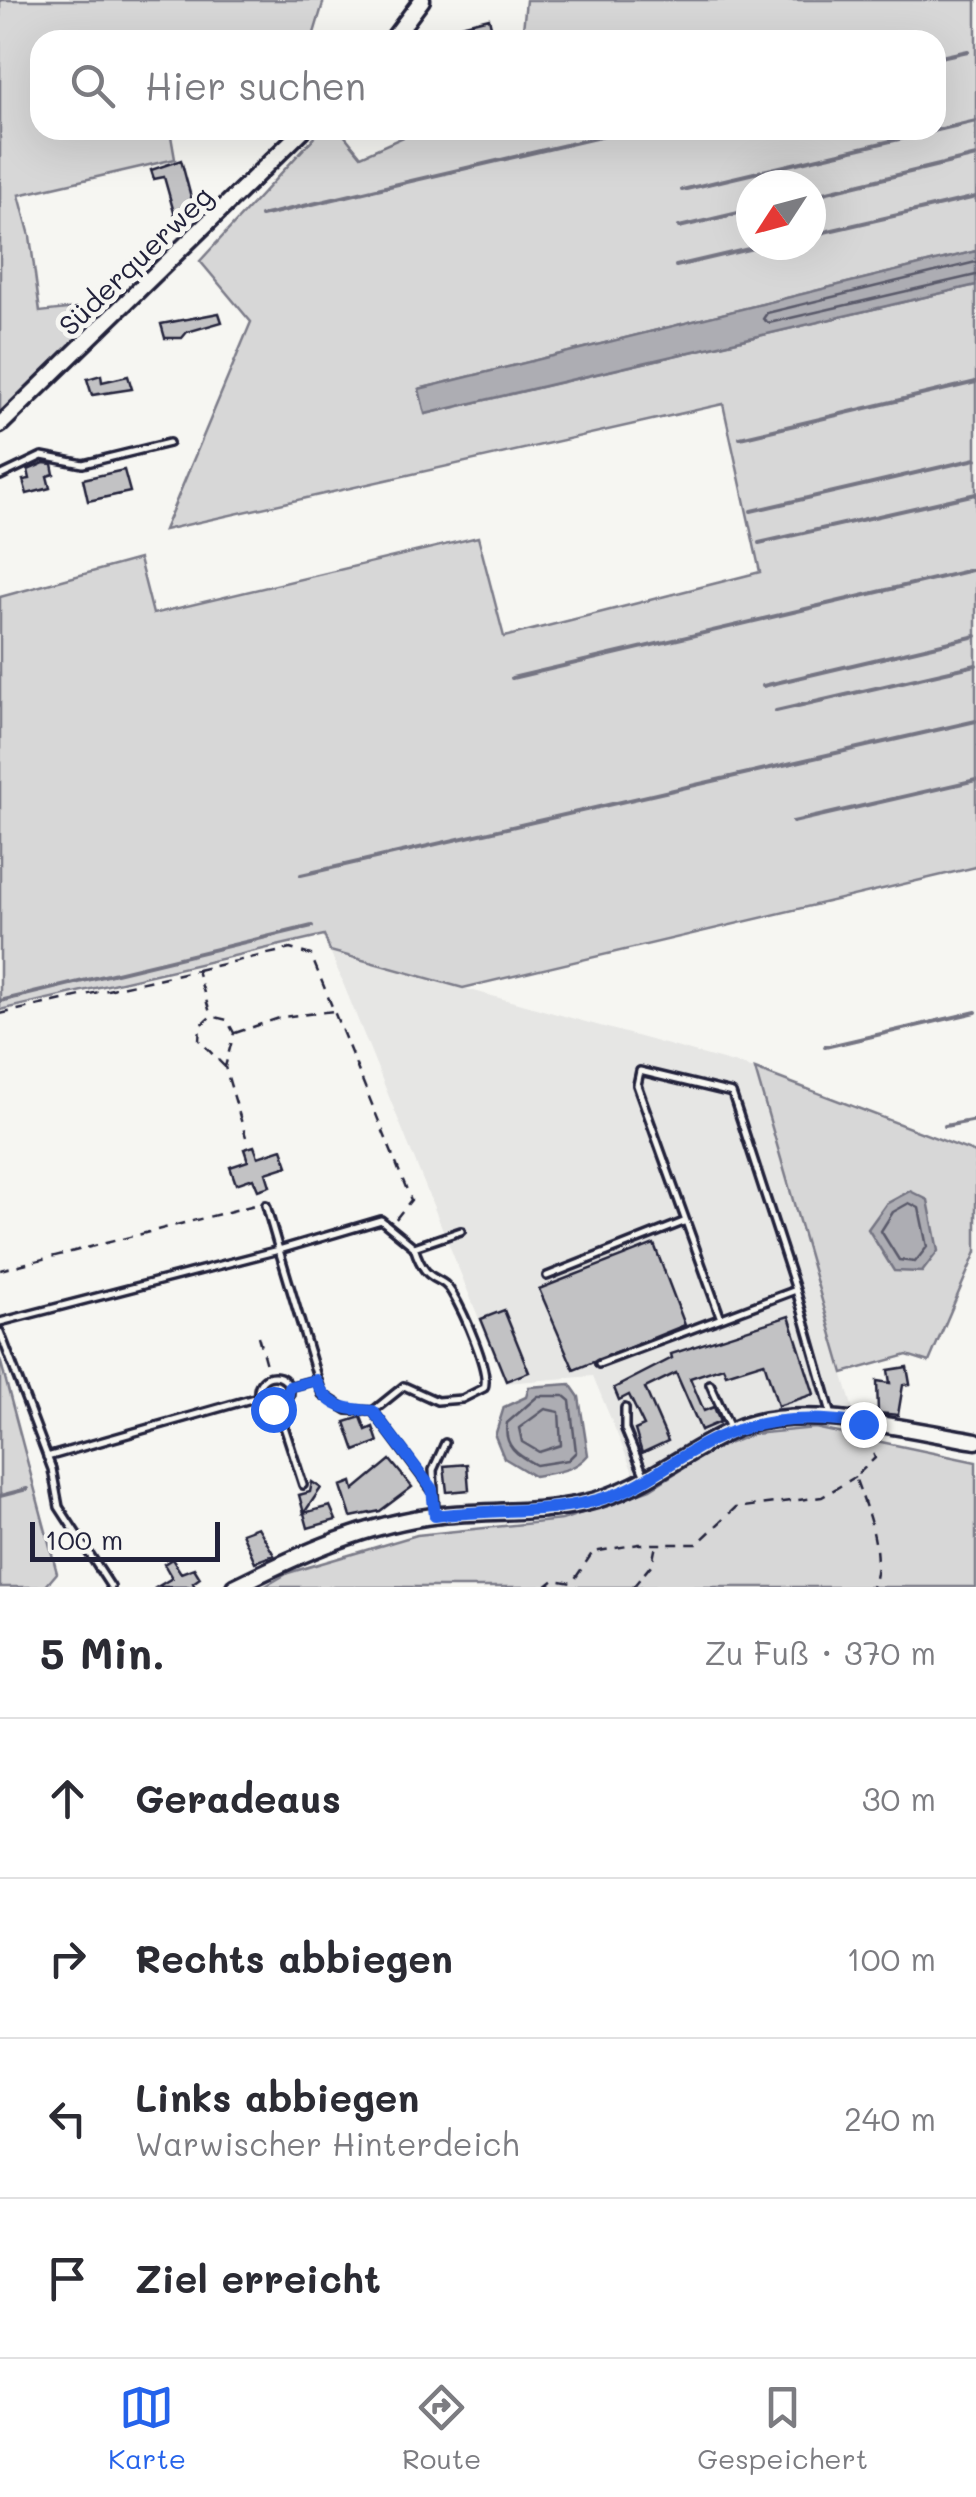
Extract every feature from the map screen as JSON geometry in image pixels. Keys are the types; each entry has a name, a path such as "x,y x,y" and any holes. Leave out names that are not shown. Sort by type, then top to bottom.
{"street":[{"path":"400,30 422,0"},
{"name":"Süderquerweg","path":"0,425 294,140"},
{"path":"234,1587 347,1536 435,1516 581,1504 647,1480 732,1431 767,1421 832,1419 976,1441"}],"lane":[{"path":"0,476 42,456 83,464 169,443"},
{"path":"720,1316 637,1085 640,1071 732,1093 796,1290 832,1419"},
{"path":"266,1206 322,1394 338,1406 373,1411 432,1489"},
{"path":"0,1322 381,1220 414,1248 426,1276 452,1292 487,1382 476,1394 452,1401 426,1399 404,1386 373,1411"},
{"path":"547,1276 686,1220"},
{"path":"414,1248 461,1232"},
{"path":"598,1364 796,1290"},
{"path":"0,1332 47,1458 59,1507 111,1587"},
{"path":"269,1376 279,1377 289,1387 289,1398 278,1408 268,1408 258,1397 258,1387 269,1376"},
{"path":"289,1387 316,1380"},
{"path":"710,1384 732,1431"},
{"path":"47,1458 258,1397"},
{"path":"278,1408 302,1485"},
{"path":"625,1408 625,1430 647,1480"},
{"path":"435,1516 432,1489 437,1456 446,1443"}],"path":[{"path":"0,1014 290,949 303,950 318,969 411,1200 390,1227"},
{"path":"197,970 211,1016"},
{"path":"234,1033 282,1017 336,1011"},
{"path":"211,1016 227,1020 234,1033 224,1066"},
{"path":"211,1016 200,1026 198,1040 224,1066 246,1137"},
{"path":"0,1270 267,1202 266,1206"},
{"path":"258,1336 269,1376"},
{"path":"545,1587 554,1580 572,1583 593,1552 656,1544 697,1544 735,1508 822,1496 855,1477 875,1458 863,1424"},
{"path":"855,1477 874,1546 877,1576 872,1587"},
{"path":"634,1587 652,1564 656,1544"}],"shaded area":[{"path":"0,0 324,0 315,30 30,30 30,140 172,140 175,159 19,195 30,236 40,312 114,304 0,413"},
{"path":"526,0 976,0 976,251 419,389 426,414 976,285 976,867 463,988 330,951 324,935 0,1010 0,597 139,559 153,614 478,537 504,637 760,572 723,404 164,530 251,322 200,261 312,140 348,140 361,156 397,140 946,140 946,30 523,30"},
{"path":"330,951 755,1069 856,1420 811,1408 748,1420 705,1437 635,1477 593,1376 505,1383"},
{"path":"755,1069 976,1153 976,1252 929,1362 907,1355 843,1373"},
{"path":"0,1359 57,1573 45,1587 0,1587"},
{"path":"815,1428 976,1462 976,1587 264,1587 288,1573 417,1535 562,1520 650,1489 712,1450 753,1434"}],"water":[{"path":"976,251 976,285 425,414 419,389"},
{"path":"910,1191 928,1200 938,1251 922,1272 894,1271 868,1229 886,1204"},
{"path":"570,1384 579,1397 588,1455 583,1461 534,1476 504,1458 495,1436 504,1407 526,1397 529,1387"}],"building":[{"path":"489,18 492,30 462,30 461,25"},
{"path":"181,160 195,212 175,216 164,177 154,179 151,170"},
{"path":"219,313 222,322 187,332 182,338 165,338 161,324"},
{"path":"101,375 102,382 128,376 132,389 92,395 87,379"},
{"path":"52,464 54,474 47,476 50,488 27,494 23,480 30,479 28,470"},
{"path":"124,470 130,492 88,501 83,479"},
{"path":"254,1146 258,1157 282,1149 288,1166 266,1173 270,1186 258,1190 253,1178 236,1184 230,1167 248,1161 244,1149"},
{"path":"654,1244 685,1325 574,1370 539,1289"},
{"path":"504,1310 529,1372 506,1381 481,1319"},
{"path":"789,1316 814,1394 778,1406 764,1362 726,1374 723,1367 690,1378 704,1411 714,1407 720,1422 701,1430 676,1373 645,1388 668,1441 642,1453 635,1430 644,1426 629,1395 619,1400 614,1388 672,1358 671,1354"},
{"path":"907,1367 910,1384 903,1385 898,1415 878,1413 877,1381 890,1383 888,1370"},
{"path":"361,1417 366,1430 373,1427 378,1442 355,1451 345,1422"},
{"path":"390,1460 412,1487 380,1511 351,1517 341,1486 352,1482 354,1490"},
{"path":"467,1464 469,1490 447,1492 444,1466"},
{"path":"312,1482 321,1488 304,1513 330,1506 336,1520 308,1528 299,1495 310,1492"},
{"path":"258,1527 274,1555 255,1562 242,1533"},
{"path":"172,1559 181,1573 194,1568 200,1578 193,1583 195,1587 157,1587 172,1578 164,1564"}],"waterway":[{"path":"946,56 968,51"},
{"path":"946,128 976,121"},
{"path":"261,216 587,140"},
{"path":"682,190 895,140"},
{"path":"826,192 976,156"},
{"path":"826,232 976,197"},
{"path":"679,227 736,214"},
{"path":"676,266 736,252"},
{"path":"740,438 976,382"},
{"path":"751,511 976,459"},
{"path":"759,543 976,494"},
{"path":"512,678 976,569"},
{"path":"763,686 976,636"},
{"path":"776,711 976,665"},
{"path":"301,875 976,721"},
{"path":"793,822 976,780"},
{"path":"0,1001 312,926"},
{"path":"825,1047 976,1012"},
{"path":"945,1126 976,1120"},
{"path":"0,1496 27,1489"}],"route":[{"path":"273,1409 287,1402 289,1387 316,1380 322,1394 338,1406 373,1411 432,1489 435,1516 555,1508 612,1496 658,1474 712,1440 740,1427 767,1421 837,1419 863,1424"}]}
